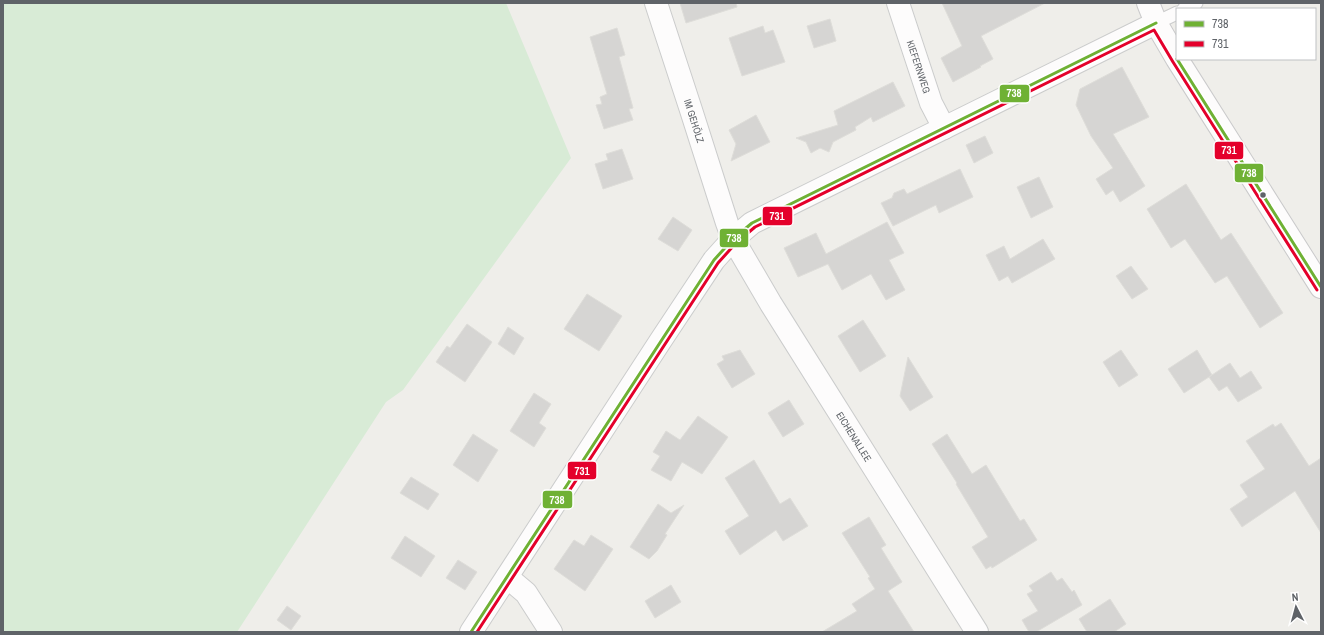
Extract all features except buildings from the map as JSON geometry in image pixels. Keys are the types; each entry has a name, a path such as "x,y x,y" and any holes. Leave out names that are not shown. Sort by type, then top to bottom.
{"street":[{"name":"IM GEHÖLZ","path":"656,3 733,239"},
{"name":"KIEFERNWEG","path":"898,3 931,103 944,128"},
{"path":"1148,3 1156,23 1176,57"},
{"path":"471,632 714,260 733,239 752,223 1156,23"},
{"path":"1178,60 1321,287"},
{"name":"EICHENALLEE","path":"733,239 771,304 977,632"},
{"path":"507,577 526,593 551,632"}],"lane":[{"path":"1186,8 1196,3"},
{"path":"1156,23 1176,13"}],"green space":[{"path":"3,3 506,3 571,158 403,390 386,402 237,632 3,632"}],"transit line":[{"name":"738","path":"471,632 714,260 733,239 752,223 1156,23"},
{"name":"731","path":"477,632 718,263 736,243 755,227 1154,30 1173,62"},
{"name":"738","path":"1178,60 1321,287"},
{"name":"731","path":"1173,62 1317,290"}]}
